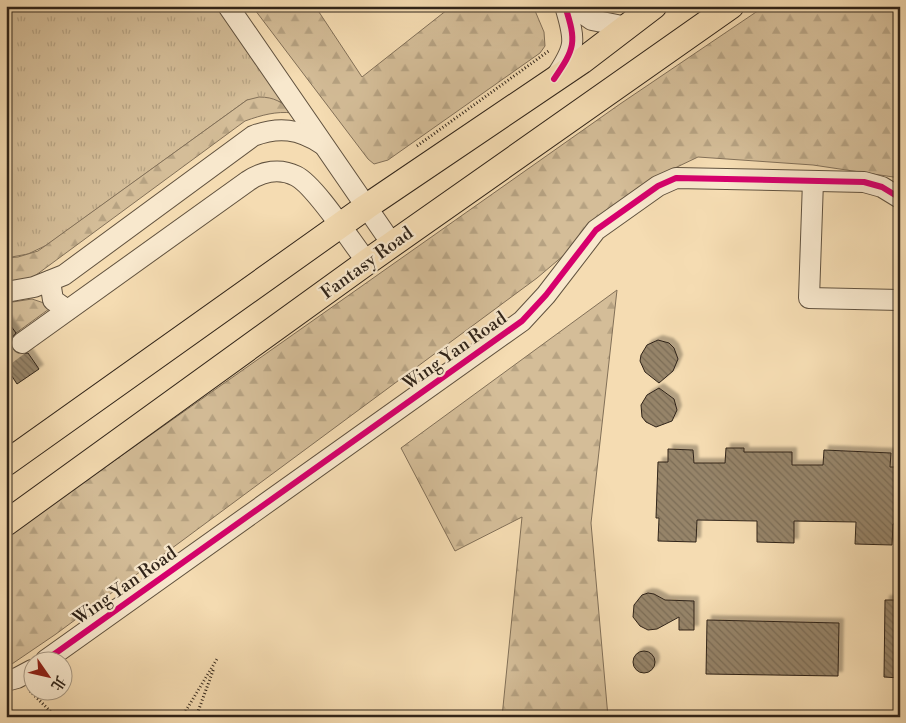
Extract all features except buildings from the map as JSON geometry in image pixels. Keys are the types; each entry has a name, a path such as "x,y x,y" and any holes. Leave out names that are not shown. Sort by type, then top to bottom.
{"main road":[{"path":"6,463 366,207 554,79 654,6"},
{"name":"Fantasy Road","path":"6,524 392,244 731,6"}],"street":[{"path":"228,6 392,244"},
{"path":"554,79 569,57 573,46 572,28 565,6"},
{"path":"572,6 592,20 627,27"},
{"path":"6,292 34,287 64,275 253,136 282,129 310,136 322,144"},
{"path":"22,343 248,181 262,173 279,171 297,176 305,182 367,262"},
{"name":"Wing Yan Road","path":"60,650 522,321 546,295 596,230 658,186 676,178 873,183 900,198"},
{"path":"813,181 809,298 900,300"},
{"path":"50,281 53,300 67,310"}],"path":[{"path":"182,717 217,660 196,717"},
{"path":"19,676 56,717"}],"green space":[{"path":"6,6 216,6 283,102 247,100 47,245 28,254 6,258"},
{"path":"252,6 315,6 362,77 452,6 533,6 544,32 545,46 540,53 388,160 374,164 368,159"},
{"path":"765,6 900,6 900,178 813,165 698,157 656,177 537,278 56,634 32,650 22,650 22,657 6,668 6,537 620,104"},
{"path":"259,97 278,101 293,113 269,114 245,121 32,278 6,286 6,258 18,257 38,251 247,100"},
{"path":"617,290 591,523 608,717 502,717 522,517 455,551 401,448"},
{"path":"32,299 44,303 49,309 16,333 6,322 6,303"}],"tunnel":[{"path":"6,355 22,343"}],"cycle path":[{"path":"554,79 566,60 572,45 571,29 565,6"},
{"path":"60,650 522,321 546,295 596,230 658,186 676,178 864,182 882,187 900,198"}]}
